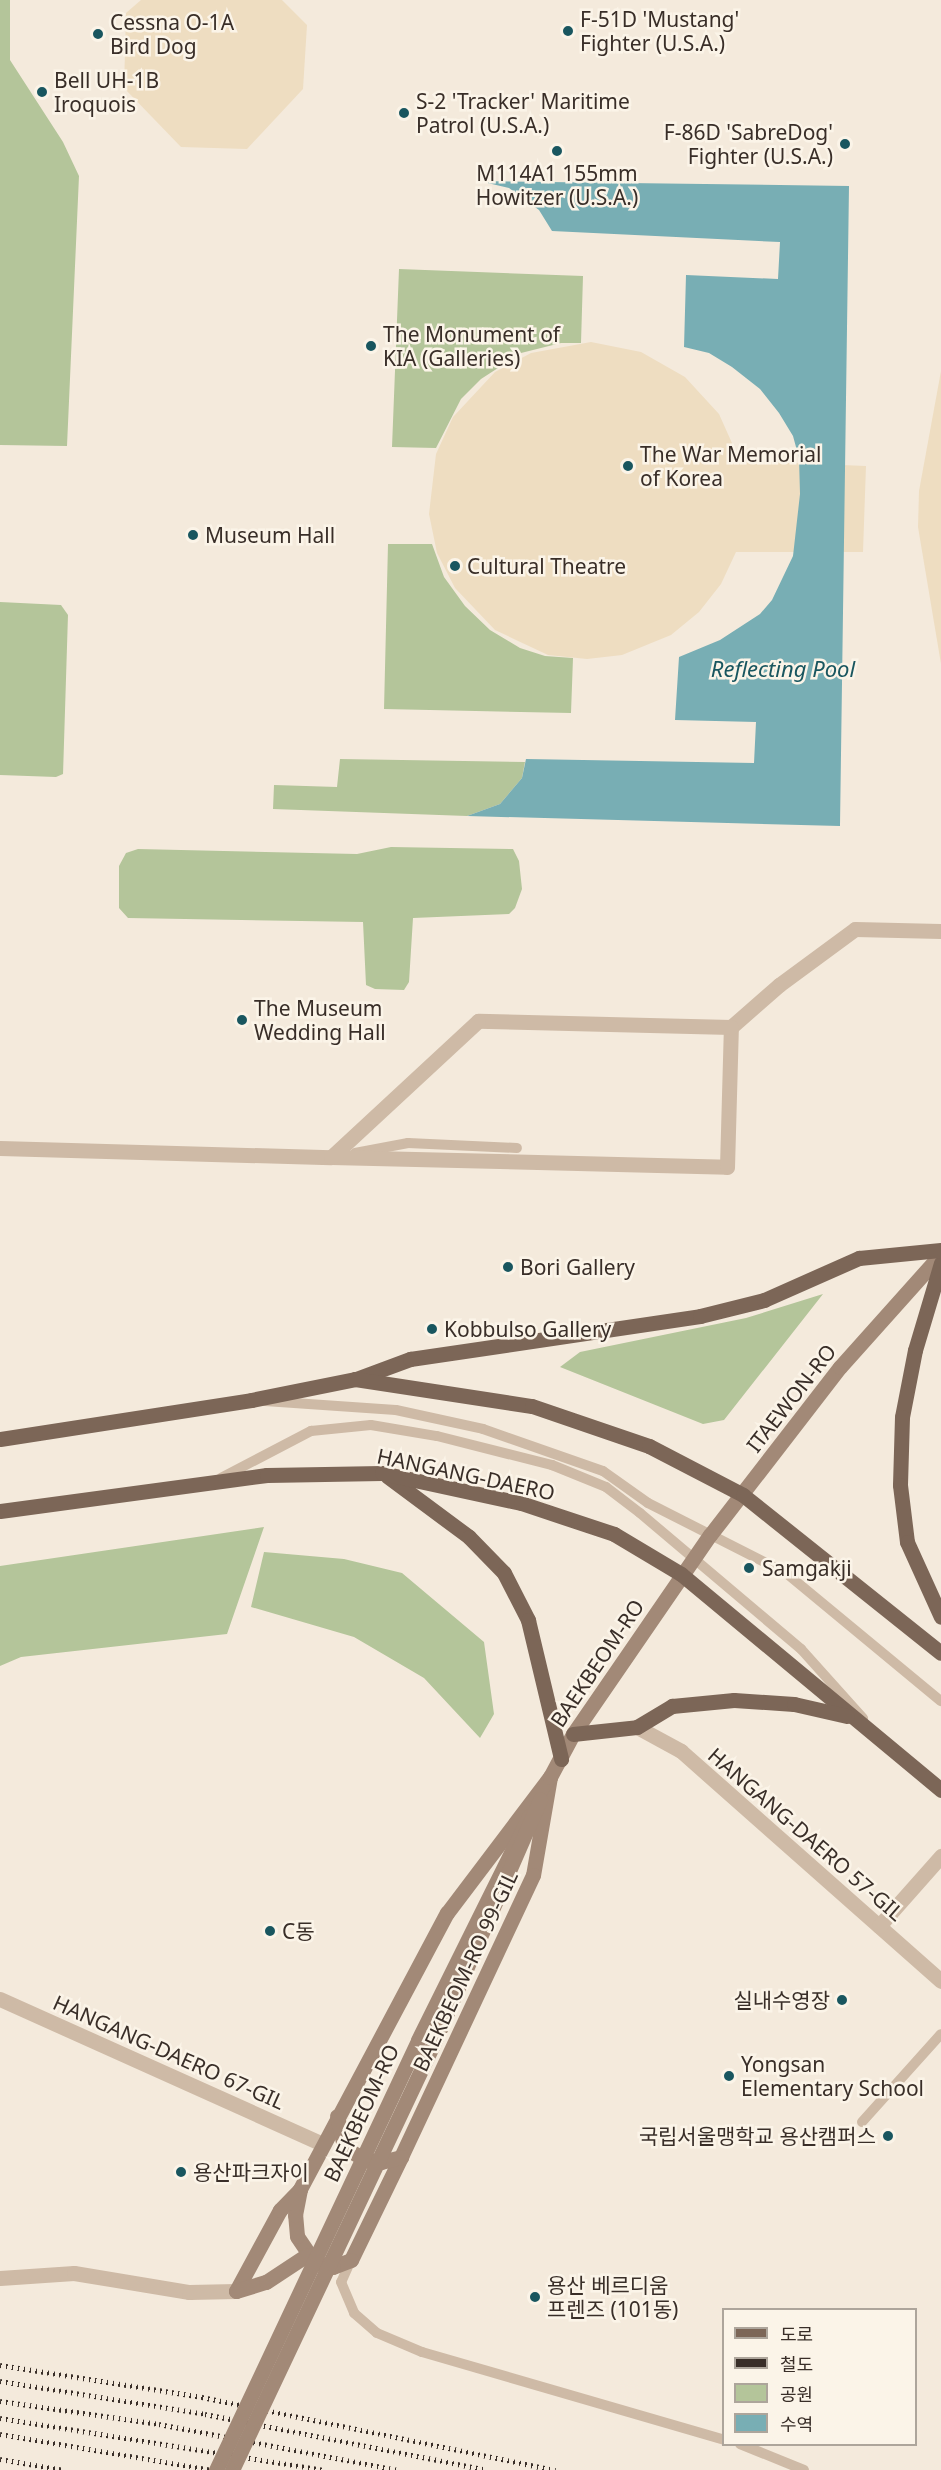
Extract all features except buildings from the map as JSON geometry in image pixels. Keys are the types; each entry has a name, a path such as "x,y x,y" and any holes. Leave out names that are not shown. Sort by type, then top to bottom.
{"main road":[{"path":"0,1439 251,1400 355,1379 410,1359 700,1316 774,1296 859,1258 941,1252"},
{"name":"ITAEWON-RO","path":"681,1574 840,1367 941,1252"},
{"path":"940,1611 907,1542 900,1485 902,1417 915,1350 941,1263"},
{"path":"355,1379 536,1407 649,1446 743,1496 941,1653"},
{"path":"382,1473 469,1537 504,1573 528,1620 561,1759"},
{"name":"HANGANG-DAERO","path":"0,1511 267,1475 382,1473 521,1503 614,1534 681,1574 941,1790"},
{"name":"BAEKBEOM-RO","path":"232,2470 425,2044 550,1777 573,1734 681,1574"},
{"path":"573,1734 637,1727 672,1706 734,1700 794,1704 851,1716"},
{"name":"BAEKBEOM-RO 99-GIL","path":"307,2255 297,2236 294,2216 300,2189 321,2143 447,1913 550,1777"},
{"name":"BAEKBEOM-RO 99-GIL","path":"351,2259 533,1875 550,1777"},
{"name":"BAEKBEOM-RO","path":"216,2470 425,2044"},
{"path":"337,2116 343,2141 350,2151 366,2160 381,2162 401,2157"},
{"path":"236,2291 280,2210 300,2189"},
{"path":"236,2291 267,2282 307,2255 322,2266 342,2265 351,2259"}],"street":[{"path":"331,1157 478,1021 731,1027 779,985 855,929 941,931"},
{"path":"0,1148 727,1167 731,1027"},
{"name":"HANGANG-DAERO 57-GIL","path":"637,1727 681,1750 941,1981"},
{"path":"879,1926 941,1856"},
{"name":"HANGANG-DAERO 67-GIL","path":"0,1999 321,2143"},
{"path":"0,2278 74,2273 189,2292 236,2291"}],"lane":[{"path":"331,1157 408,1143 517,1148"},
{"path":"251,1400 396,1410 483,1429 603,1471 648,1503 786,1573 941,1701"},
{"path":"210,1484 311,1431 371,1425 437,1436 552,1465 606,1487 693,1558 801,1649 884,1742"},
{"path":"862,2122 941,2034"},
{"path":"351,2259 341,2282 354,2313 377,2333 422,2352 722,2440"},
{"path":"743,2446 804,2470"}],"green space":[{"path":"0,0 10,0 10,60 63,142 79,176 67,446 0,445"},
{"path":"399,269 583,276 581,343 561,343 521,353 481,379 461,399 436,448 392,447"},
{"path":"388,544 432,544 444,577 465,606 490,630 520,648 545,656 573,658 571,713 384,709"},
{"path":"0,602 61,605 68,615 63,774 56,777 0,775"},
{"path":"340,759 525,762 522,778 500,804 467,816 273,809 274,785 337,787"},
{"path":"391,847 513,849 519,861 522,889 515,908 509,914 413,918 409,982 404,990 375,989 366,985 363,922 128,918 119,908 119,866 126,853 138,849 357,854"},
{"path":"823,1294 724,1420 703,1424 560,1367 580,1352 746,1318"},
{"path":"264,1527 227,1634 21,1657 0,1666 0,1566"},
{"path":"264,1552 344,1559 402,1573 484,1642 494,1714 480,1738 424,1678 354,1637 251,1607"}],"shaded area":[{"path":"141,0 282,0 307,25 303,89 247,149 181,147 124,88 126,13"},
{"path":"591,342 641,352 685,377 719,414 740,461 866,466 863,552 736,552 721,584 699,612 671,635 622,655 587,659 548,655 495,630 455,588 437,553 429,514 436,454 453,417 495,372 531,353"},
{"path":"941,371 941,664 918,527 919,491"}],"water":[{"name":"Reflecting Pool","path":"479,181 849,186 840,826 467,816 500,804 522,778 526,759 754,763 756,722 675,720 679,657 720,640 760,614 772,600 793,556 800,494 799,458 793,436 779,413 760,389 732,367 709,353 684,347 686,275 778,279 780,242 552,231 539,210 509,188"}],"railway":[{"path":"0,2365 202,2397 556,2470"},
{"path":"0,2381 205,2414 487,2470"},
{"path":"0,2401 159,2424 399,2470"},
{"path":"0,2418 324,2470"},
{"path":"0,2434 212,2470"},
{"path":"0,2459 64,2470"}],"place":[{"name":"F-51D 'Mustang' Fighter (U.S.A.)","path":"568,31"},
{"name":"Cessna O-1A Bird Dog","path":"98,34"},
{"name":"Bell UH-1B Iroquois","path":"42,92"},
{"name":"S-2 'Tracker' Maritime Patrol (U.S.A.)","path":"404,113"},
{"name":"F-86D 'SabreDog' Fighter (U.S.A.)","path":"845,144"},
{"name":"M114A1 155mm Howitzer (U.S.A.)","path":"557,151"},
{"name":"The Monument of KIA (Galleries)","path":"371,346"},
{"name":"The War Memorial of Korea","path":"628,466"},
{"name":"Museum Hall","path":"193,535"},
{"name":"Cultural Theatre","path":"455,566"},
{"name":"The Museum Wedding Hall","path":"242,1020"},
{"name":"Bori Gallery","path":"508,1267"},
{"name":"Kobbulso Gallery","path":"432,1329"},
{"name":"Samgakji","path":"749,1568"},
{"name":"C동","path":"270,1931"},
{"name":"실내수영장","path":"842,2000"},
{"name":"Yongsan Elementary School","path":"729,2076"},
{"name":"국립서울맹학교 용산캠퍼스","path":"888,2136"},
{"name":"용산파크자이","path":"181,2172"},
{"name":"용산 베르디움 프렌즈 (101동)","path":"535,2297"}]}
